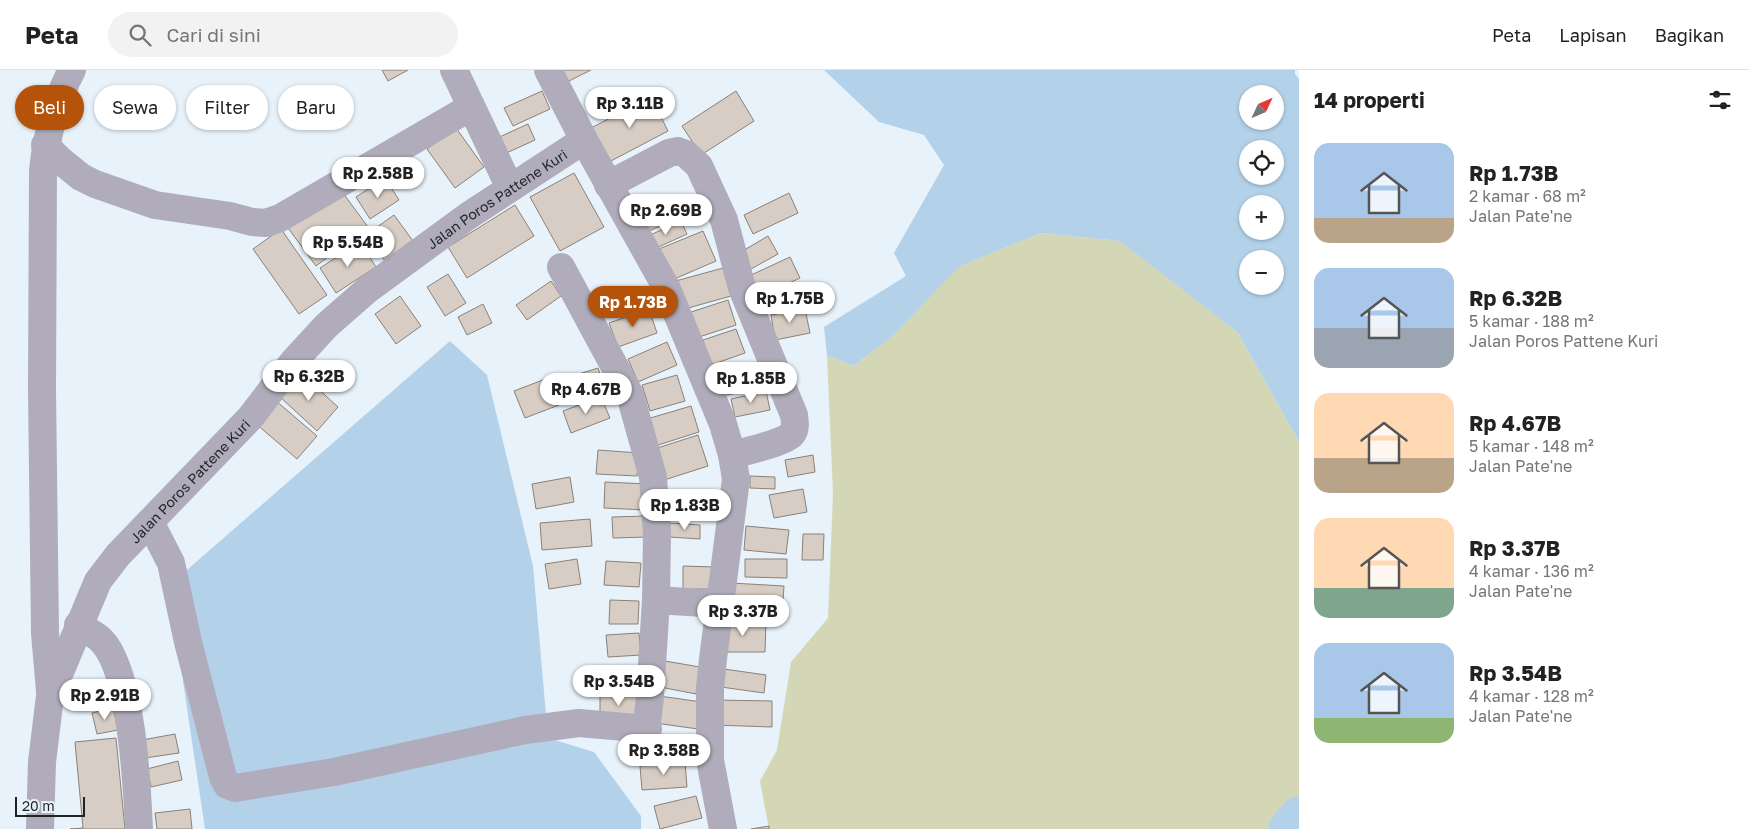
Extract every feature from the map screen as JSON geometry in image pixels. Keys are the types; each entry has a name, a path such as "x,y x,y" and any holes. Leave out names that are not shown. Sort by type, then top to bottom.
{"street":[{"path":"50,696 45,633 42,400 43,171 46,145 65,82 72,70"},
{"path":"454,70 510,188"},
{"path":"548,70 584,140 666,287 723,424 732,455 736,479 712,659 710,760 722,829"},
{"path":"46,145 80,177 95,184 155,205 230,216 266,224 280,218 471,107"},
{"name":"Jalan Poros Pattene Kuri","path":"40,829 42,762 50,696 78,625 98,581 118,555 250,418 293,362 326,326 368,290 468,216 584,140"},
{"path":"608,184 669,152 678,151 686,154 699,166 724,220 742,288 794,415 795,426 792,435 784,440 732,455"},
{"path":"150,522 171,563 188,642 223,777 227,785 235,788 334,772 525,730 579,723 648,729 656,600 657,534 653,477 626,387 561,267"},
{"path":"656,600 720,604"},
{"path":"78,625 101,640 114,659 123,693 135,762 139,829"}],"green space":[{"path":"1041,233 1121,241 1238,333 1299,442 1299,802 1292,829 769,829 760,781 777,750 791,662 828,618 833,494 827,355 853,366 888,340 959,266"}],"water":[{"path":"824,70 1295,70 1295,74 1299,79 1299,442 1238,333 1120,241 1041,233 960,266 888,340 853,366 827,355 824,327 906,276 894,253 944,165 924,135 879,122"},
{"path":"450,341 487,375 533,566 548,738 594,752 641,816 641,829 205,829 183,681 180,576"}],"building":[{"path":"382,70 408,70 388,81"},
{"path":"559,70 591,70 565,83"},
{"path":"542,91 550,109 513,126 504,108"},
{"path":"736,91 754,121 701,155 682,126"},
{"path":"651,97 668,131 609,162 591,128"},
{"path":"528,124 535,140 502,155 495,139"},
{"path":"456,128 484,167 455,188 427,149"},
{"path":"574,173 604,227 560,251 530,197"},
{"path":"385,178 399,200 370,219 356,197"},
{"path":"340,189 368,227 316,266 288,228"},
{"path":"789,193 798,213 753,234 744,215"},
{"path":"672,199 680,217 645,233 636,215"},
{"path":"515,205 534,236 467,278 448,247"},
{"path":"394,215 413,241 385,261 366,235"},
{"path":"681,221 687,234 652,250 646,237"},
{"path":"281,229 327,295 299,314 253,249"},
{"path":"703,231 716,261 672,280 659,249"},
{"path":"768,236 778,254 751,269 741,252"},
{"path":"360,242 376,267 336,293 320,268"},
{"path":"790,257 800,278 759,297 749,276"},
{"path":"723,268 731,296 681,310 672,282"},
{"path":"448,274 466,303 445,316 427,287"},
{"path":"551,281 561,296 527,320 516,305"},
{"path":"400,296 421,326 396,344 375,314"},
{"path":"728,300 736,325 699,337 691,312"},
{"path":"483,304 492,323 467,335 458,317"},
{"path":"649,309 657,333 618,347 609,323"},
{"path":"805,309 810,333 775,340 771,315"},
{"path":"736,329 745,353 711,365 703,340"},
{"path":"667,342 677,365 638,382 628,359"},
{"path":"598,368 605,389 572,399 566,378"},
{"path":"752,372 755,389 727,395 724,379"},
{"path":"301,373 338,407 317,431 280,397"},
{"path":"677,375 685,401 650,411 642,385"},
{"path":"548,378 559,405 525,418 514,391"},
{"path":"766,391 770,410 735,417 731,399"},
{"path":"601,397 610,418 571,433 563,411"},
{"path":"275,400 317,436 297,459 255,423"},
{"path":"691,406 699,432 655,446 647,419"},
{"path":"698,435 708,466 661,481 651,450"},
{"path":"598,450 639,453 637,476 596,474"},
{"path":"813,455 815,472 788,477 785,460"},
{"path":"750,476 775,477 775,489 750,488"},
{"path":"570,477 574,502 536,509 532,484"},
{"path":"605,482 647,484 646,510 604,508"},
{"path":"803,489 807,512 774,518 769,495"},
{"path":"661,494 708,495 707,516 660,516"},
{"path":"646,516 647,537 613,538 612,517"},
{"path":"590,519 592,546 542,550 540,523"},
{"path":"670,523 700,525 700,539 669,537"},
{"path":"746,526 789,530 786,554 744,550"},
{"path":"803,534 824,534 823,560 802,560"},
{"path":"577,559 581,584 549,589 545,564"},
{"path":"745,559 787,559 787,578 745,577"},
{"path":"606,561 641,563 639,587 604,585"},
{"path":"683,566 715,567 715,589 683,589"},
{"path":"731,583 784,586 782,616 729,612"},
{"path":"610,600 639,601 638,624 609,624"},
{"path":"720,621 766,622 765,652 720,652"},
{"path":"639,633 641,655 608,657 606,635"},
{"path":"665,661 700,667 696,694 660,687"},
{"path":"602,669 636,674 634,690 599,684"},
{"path":"724,669 766,675 764,693 721,687"},
{"path":"600,695 638,696 637,719 600,718"},
{"path":"659,696 702,702 698,729 655,723"},
{"path":"714,700 772,701 772,727 713,725"},
{"path":"113,708 118,730 97,734 92,713"},
{"path":"175,734 179,753 145,758 142,740"},
{"path":"116,738 125,829 70,829 83,828 75,742"},
{"path":"178,761 182,780 151,787 147,769"},
{"path":"685,762 687,787 642,790 640,766"},
{"path":"696,796 702,818 660,829 654,806"},
{"path":"190,809 192,829 157,829 155,813"},
{"path":"769,826 769,829 751,829"}],"waterway":[{"path":"1289,829 1299,817"}]}
